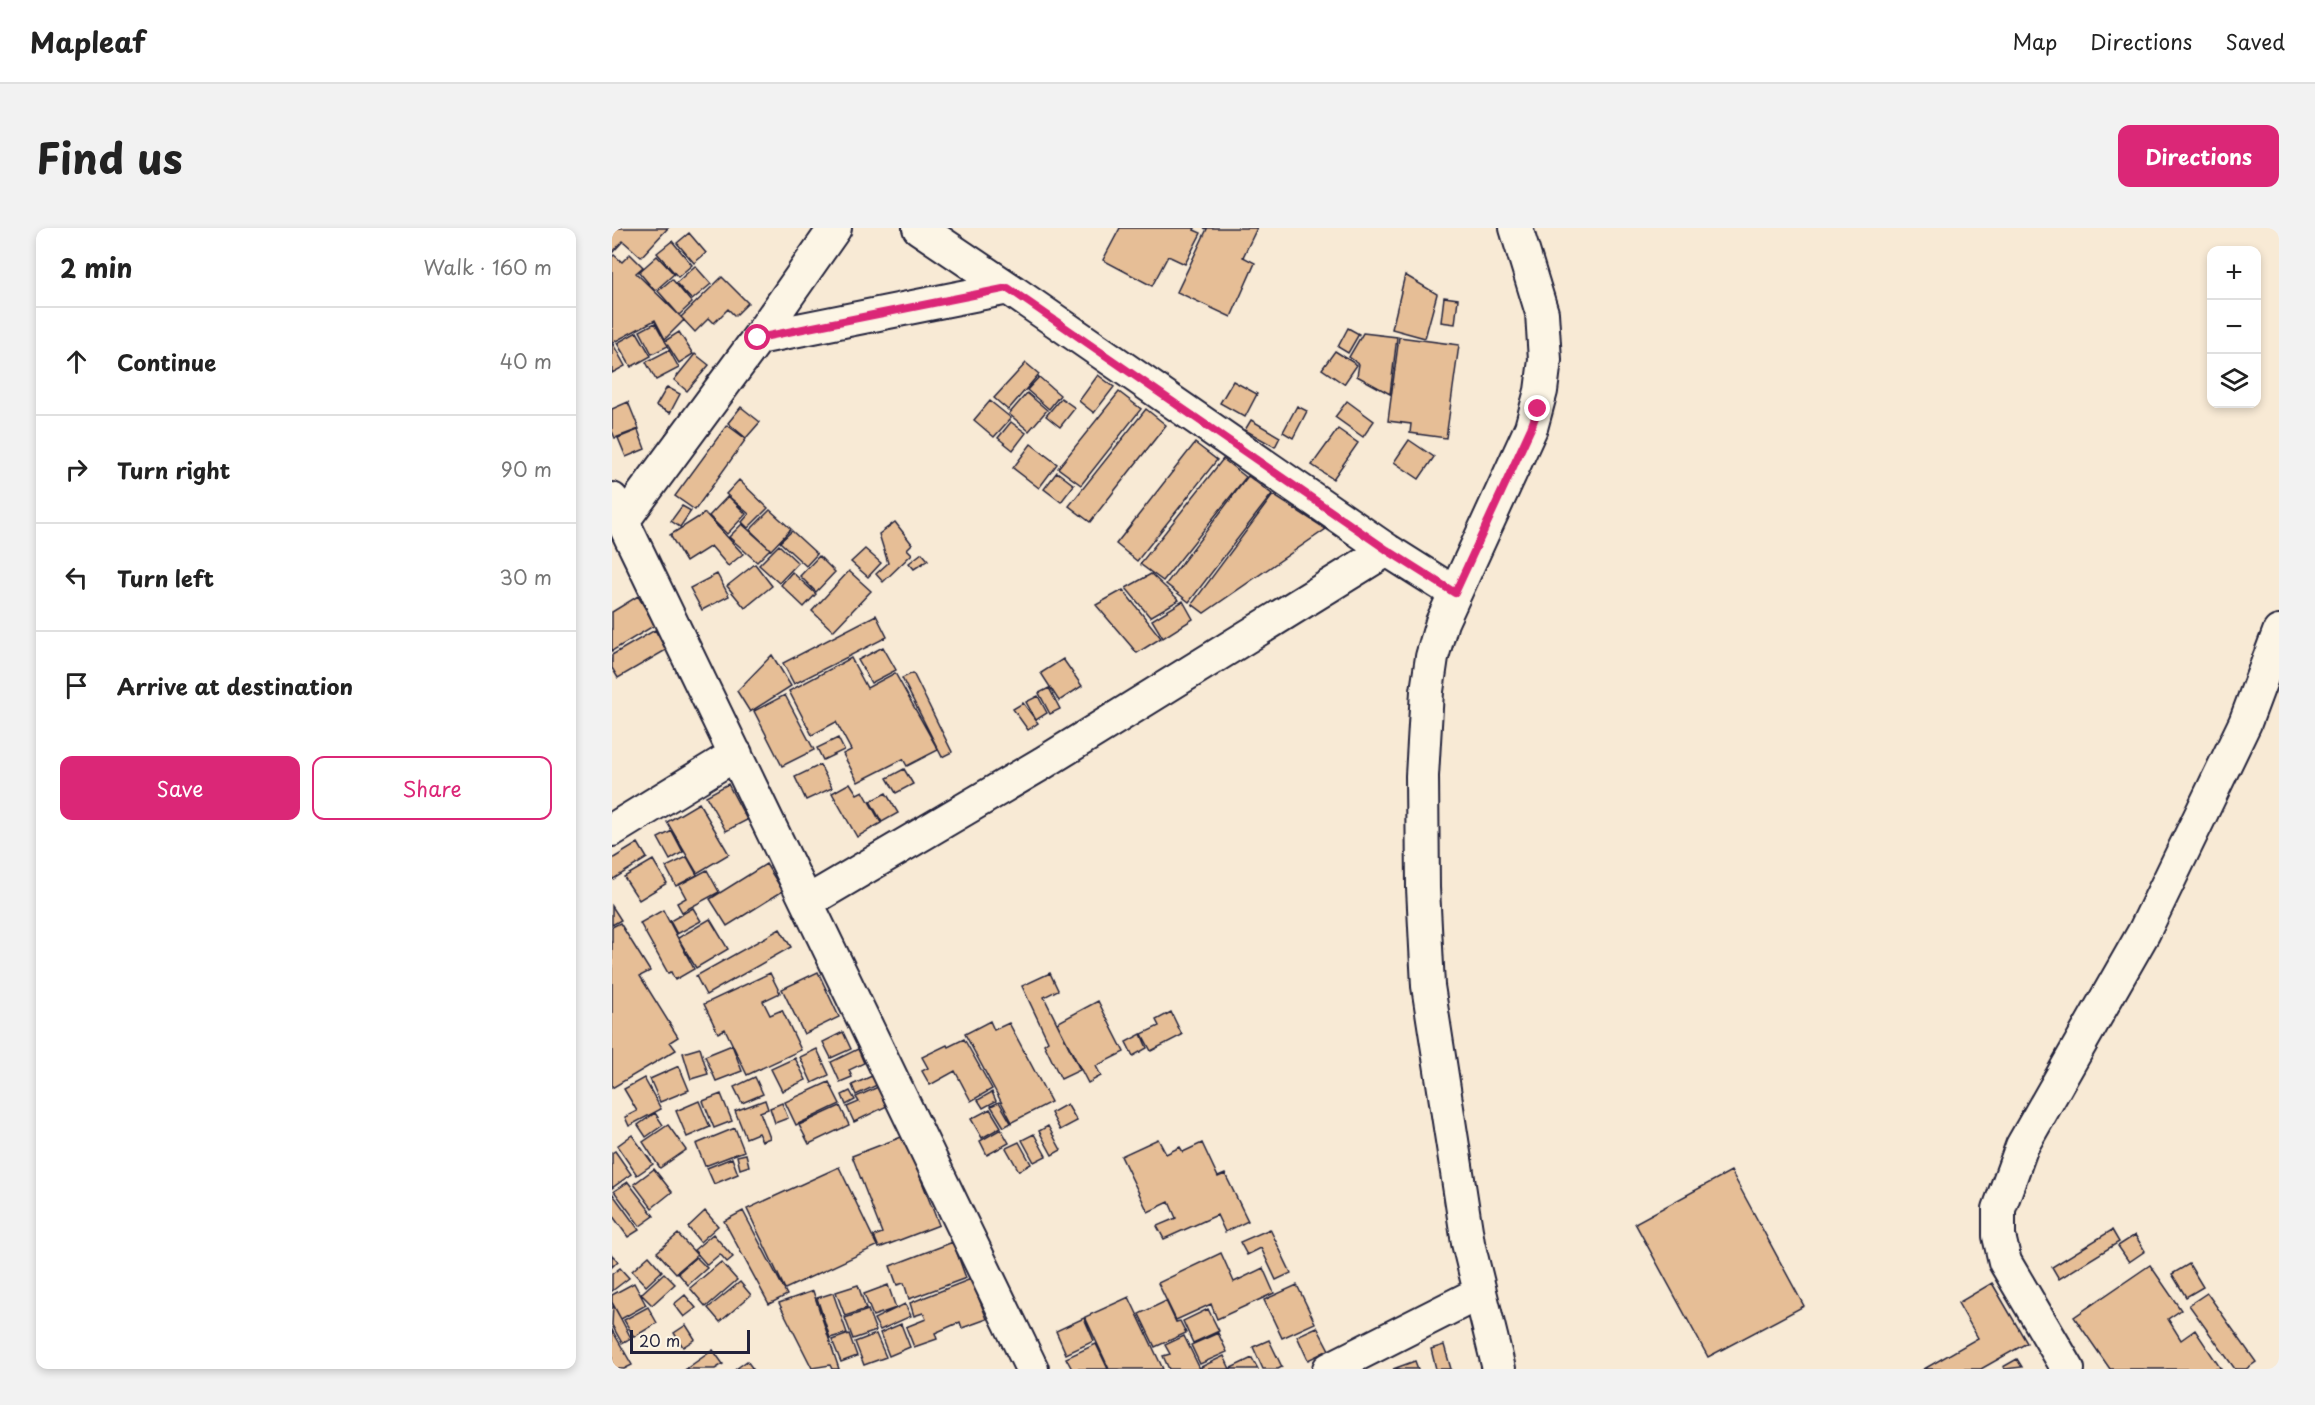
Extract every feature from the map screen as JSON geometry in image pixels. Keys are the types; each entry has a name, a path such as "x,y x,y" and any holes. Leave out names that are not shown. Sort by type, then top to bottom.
{"street":[{"path":"835,228 758,338 617,510 1032,1369"},
{"path":"919,228 1387,550 1455,593"},
{"path":"1499,1369 1479,1293 1459,1193 1428,986 1423,888 1422,776 1427,691 1432,657 1442,622 1531,428 1541,391 1545,360 1542,313 1516,228"},
{"path":"758,338 1008,288"},
{"path":"807,902 1043,763 1387,550"},
{"path":"2068,1369 2005,1262 1999,1236 1999,1209 2022,1146 2144,932 2200,817 2245,723 2266,672 2279,632"},
{"path":"612,830 736,754"},
{"path":"1329,1369 1479,1293"}],"building":[{"path":"612,228 668,228 641,257 623,241 612,253"},
{"path":"1120,228 1195,228 1194,230 1201,233 1185,264 1168,256 1152,286 1103,260"},
{"path":"1204,228 1257,228 1243,257 1255,263 1231,317 1177,292 1207,229"},
{"path":"689,233 706,253 694,263 677,243"},
{"path":"672,241 692,265 678,277 657,253"},
{"path":"630,254 643,267 636,273 684,320 665,339 655,320 612,343 612,257 614,255 622,262"},
{"path":"657,256 674,274 655,291 639,272"},
{"path":"695,266 711,284 692,300 676,283"},
{"path":"1405,275 1437,294 1425,338 1392,329"},
{"path":"722,277 748,303 735,316 728,309 714,323 709,318 695,332 681,317"},
{"path":"672,279 692,303 679,315 658,291"},
{"path":"1444,297 1458,299 1455,324 1441,322"},
{"path":"655,323 668,346 652,354 640,331"},
{"path":"1348,328 1359,334 1348,353 1338,347"},
{"path":"637,332 651,356 631,367 617,343"},
{"path":"679,332 693,354 679,363 665,341"},
{"path":"1363,333 1397,337 1390,394 1357,376 1359,364 1349,357"},
{"path":"1399,337 1459,345 1446,438 1410,433 1411,424 1388,421"},
{"path":"612,345 625,366 612,373"},
{"path":"669,350 679,368 656,380 646,362"},
{"path":"1335,351 1357,365 1344,384 1322,369"},
{"path":"695,354 709,365 687,391 674,380"},
{"path":"1026,363 1039,374 1008,410 994,398"},
{"path":"1098,375 1114,387 1094,413 1079,401"},
{"path":"1039,377 1060,395 1049,409 1027,390"},
{"path":"1233,381 1257,394 1245,417 1220,403"},
{"path":"667,387 680,394 670,413 656,406"},
{"path":"1119,392 1141,409 1081,485 1058,468"},
{"path":"1027,393 1047,410 1029,431 1009,414"},
{"path":"1061,398 1075,408 1060,427 1046,416"},
{"path":"990,401 1011,418 994,437 974,420"},
{"path":"1347,401 1374,421 1363,437 1335,417"},
{"path":"628,402 639,429 615,438 612,431 612,409"},
{"path":"1297,406 1307,411 1293,438 1283,432"},
{"path":"741,407 760,422 746,438 728,423"},
{"path":"1146,409 1166,425 1090,522 1069,506"},
{"path":"1251,420 1280,437 1275,447 1245,430"},
{"path":"1011,422 1026,433 1013,450 998,438"},
{"path":"727,425 746,439 695,510 675,496"},
{"path":"1338,429 1358,443 1333,479 1312,465"},
{"path":"638,430 645,449 626,457 618,438"},
{"path":"1409,440 1434,457 1419,479 1394,462"},
{"path":"1195,443 1217,460 1137,561 1116,544"},
{"path":"1031,444 1057,464 1039,488 1013,468"},
{"path":"1223,459 1246,477 1163,581 1140,564"},
{"path":"1057,472 1074,485 1061,502 1044,489"},
{"path":"1248,476 1272,494 1189,602 1166,584"},
{"path":"739,480 768,508 748,528 742,522 749,514 726,494"},
{"path":"1273,495 1326,529 1204,613 1192,604"},
{"path":"728,496 746,514 727,534 709,516"},
{"path":"682,506 691,511 680,527 671,521"},
{"path":"770,510 791,529 771,550 750,530"},
{"path":"705,513 743,554 728,566 711,546 686,562 670,535"},
{"path":"895,522 912,544 907,549 912,554 883,582 876,574 888,563 879,534"},
{"path":"742,524 770,549 757,562 729,537"},
{"path":"792,531 817,554 806,566 780,542"},
{"path":"779,545 798,563 779,583 759,565"},
{"path":"865,549 881,563 868,577 851,562"},
{"path":"922,553 928,560 914,569 909,563"},
{"path":"819,556 835,572 816,592 800,576"},
{"path":"755,564 772,586 745,608 727,586"},
{"path":"849,571 871,591 833,631 812,611"},
{"path":"792,572 816,594 804,607 781,585"},
{"path":"717,574 729,596 702,610 690,588"},
{"path":"1151,574 1179,600 1150,617 1126,588"},
{"path":"1123,590 1161,638 1137,653 1096,605"},
{"path":"638,596 655,625 612,651 612,612"},
{"path":"1183,601 1193,619 1163,638 1152,620"},
{"path":"876,615 887,637 794,684 783,663"},
{"path":"655,630 666,650 618,678 612,668 612,655"},
{"path":"883,647 896,670 871,683 858,660"},
{"path":"772,655 791,686 750,712 737,691"},
{"path":"851,658 867,688 895,673 938,750 907,766 903,759 858,782 843,754 851,750 836,722 812,735 789,691"},
{"path":"1063,659 1082,686 1059,701 1041,673"},
{"path":"913,673 952,752 942,757 902,678"},
{"path":"1049,688 1060,709 1050,714 1039,693"},
{"path":"785,695 814,750 782,766 754,711"},
{"path":"1038,696 1047,713 1036,720 1026,702"},
{"path":"1023,703 1038,723 1028,730 1013,709"},
{"path":"838,738 844,750 823,760 817,748"},
{"path":"820,765 832,788 806,800 795,777"},
{"path":"904,769 913,784 896,793 887,778"},
{"path":"850,783 857,794 863,791 881,823 857,837 832,793"},
{"path":"728,784 747,820 726,831 706,796"},
{"path":"886,793 898,813 882,822 870,801"},
{"path":"699,803 729,854 697,873 667,822"},
{"path":"672,831 683,852 670,860 658,838"},
{"path":"638,843 647,858 612,880 612,859"},
{"path":"687,857 697,875 676,886 666,867"},
{"path":"653,860 667,883 639,900 624,877"},
{"path":"766,864 783,891 727,926 710,899"},
{"path":"707,870 719,892 682,912 677,903 686,898 679,885"},
{"path":"612,906 621,920 612,925"},
{"path":"693,908 701,921 677,934 670,921"},
{"path":"663,910 694,969 675,980 671,972 668,973 640,923"},
{"path":"710,919 728,949 696,968 678,938"},
{"path":"620,923 650,971 640,976 678,1037 670,1042 676,1050 612,1088 612,927"},
{"path":"780,929 791,947 706,995 696,976"},
{"path":"818,972 839,1017 804,1034 782,989"},
{"path":"770,973 780,993 763,1001 770,1015 782,1010 801,1050 747,1075 725,1029 718,1033 704,1004"},
{"path":"1050,973 1058,990 1044,997 1080,1070 1061,1079 1044,1044 1048,1041 1022,986"},
{"path":"1098,1001 1124,1052 1096,1066 1101,1076 1088,1083 1057,1023"},
{"path":"1171,1012 1182,1035 1151,1051 1142,1034 1159,1026 1156,1020"},
{"path":"990,1021 994,1030 1009,1023 1051,1102 1012,1122 965,1034"},
{"path":"843,1032 851,1049 831,1058 823,1042"},
{"path":"1141,1034 1147,1048 1133,1056 1126,1042"},
{"path":"964,1039 992,1089 971,1101 955,1071 930,1085 922,1071 928,1068 922,1057"},
{"path":"732,1045 742,1071 716,1081 705,1056"},
{"path":"700,1048 708,1074 691,1079 683,1053"},
{"path":"817,1049 829,1075 812,1083 800,1057"},
{"path":"858,1049 864,1063 849,1070 852,1077 840,1082 831,1062"},
{"path":"795,1058 806,1080 782,1091 771,1069"},
{"path":"679,1066 689,1090 660,1102 650,1079"},
{"path":"872,1076 877,1085 856,1095 852,1085"},
{"path":"755,1077 763,1094 742,1103 734,1087"},
{"path":"644,1078 661,1109 629,1126 625,1117 637,1111 624,1089"},
{"path":"829,1082 840,1104 796,1125 785,1102"},
{"path":"878,1087 887,1106 854,1122 847,1107 859,1102 856,1097"},
{"path":"850,1091 855,1100 846,1105 842,1095"},
{"path":"992,1092 996,1101 983,1108 978,1100"},
{"path":"721,1094 732,1121 714,1128 703,1101"},
{"path":"765,1100 768,1109 760,1112 770,1138 762,1141 758,1133 746,1138 735,1111"},
{"path":"699,1101 710,1127 687,1137 676,1111"},
{"path":"999,1102 1011,1123 1004,1127 991,1106"},
{"path":"782,1103 788,1118 775,1123 770,1108"},
{"path":"1067,1104 1077,1121 1060,1130 1051,1113"},
{"path":"840,1106 849,1125 809,1144 799,1125"},
{"path":"990,1109 1001,1127 982,1138 971,1119"},
{"path":"655,1113 663,1125 646,1137 638,1125"},
{"path":"668,1125 686,1150 660,1168 643,1142"},
{"path":"1048,1126 1061,1150 1052,1155 1039,1131"},
{"path":"735,1128 744,1151 705,1166 696,1144"},
{"path":"1001,1129 1009,1143 987,1155 980,1141"},
{"path":"1034,1134 1046,1156 1034,1162 1022,1140"},
{"path":"632,1135 653,1164 637,1175 617,1146"},
{"path":"904,1136 939,1225 879,1248 874,1236 882,1233 852,1156"},
{"path":"1158,1139 1166,1154 1180,1147 1183,1152 1202,1143 1218,1177 1225,1174 1248,1221 1225,1232 1217,1215 1164,1239 1157,1226 1176,1218 1169,1202 1148,1212 1121,1156"},
{"path":"1019,1142 1031,1164 1019,1171 1006,1148"},
{"path":"615,1151 631,1174 612,1188 612,1153"},
{"path":"746,1154 749,1166 740,1169 737,1156"},
{"path":"732,1158 738,1174 714,1184 707,1168"},
{"path":"839,1167 877,1246 785,1289 747,1209"},
{"path":"654,1169 672,1192 652,1208 634,1184"},
{"path":"1731,1171 1804,1306 1708,1357 1635,1223"},
{"path":"628,1182 654,1216 640,1226 614,1191"},
{"path":"612,1193 639,1230 628,1237 612,1215"},
{"path":"705,1211 718,1226 700,1242 688,1227"},
{"path":"743,1211 787,1295 769,1304 724,1221"},
{"path":"1270,1229 1291,1273 1276,1280 1261,1248 1247,1255 1240,1242"},
{"path":"2112,1230 2119,1242 2059,1279 2052,1267"},
{"path":"678,1234 697,1255 676,1273 657,1252"},
{"path":"713,1234 733,1257 727,1262 720,1254 707,1265 694,1250"},
{"path":"2135,1235 2145,1251 2129,1262 2118,1246"},
{"path":"953,1242 966,1278 909,1299 904,1283 897,1285 890,1266"},
{"path":"1221,1253 1234,1282 1263,1268 1274,1293 1217,1319 1211,1304 1176,1320 1158,1283"},
{"path":"612,1255 618,1261 612,1267"},
{"path":"649,1256 662,1271 646,1286 632,1271"},
{"path":"696,1257 707,1268 688,1285 678,1273"},
{"path":"721,1262 737,1280 706,1307 690,1288"},
{"path":"2189,1264 2203,1287 2186,1297 2172,1274"},
{"path":"2150,1265 2181,1310 2168,1319 2181,1340 2195,1330 2221,1369 2110,1369 2074,1317"},
{"path":"620,1268 629,1278 612,1291 612,1274"},
{"path":"664,1273 675,1284 652,1305 641,1294"},
{"path":"971,1279 987,1319 962,1328 960,1322 935,1333 937,1339 914,1347 906,1327 926,1319 923,1313 914,1316 910,1303"},
{"path":"740,1282 751,1295 720,1322 708,1308"},
{"path":"634,1283 646,1305 621,1319 612,1303 612,1295"},
{"path":"1992,1283 2027,1343 1981,1369 1924,1369 1978,1338 1958,1303"},
{"path":"858,1285 866,1309 845,1316 836,1292"},
{"path":"888,1285 896,1308 873,1316 864,1294"},
{"path":"1297,1285 1315,1323 1282,1338 1264,1300"},
{"path":"813,1291 839,1369 832,1369 830,1365 812,1368 779,1303"},
{"path":"833,1293 847,1333 830,1338 817,1298"},
{"path":"2207,1293 2256,1362 2246,1369 2235,1369 2189,1305"},
{"path":"685,1295 696,1308 684,1317 674,1304"},
{"path":"1129,1297 1163,1369 1109,1369 1085,1317"},
{"path":"1166,1301 1176,1322 1180,1321 1186,1333 1155,1347 1139,1314"},
{"path":"613,1304 631,1338 622,1343 612,1325"},
{"path":"905,1304 911,1316 880,1330 874,1319"},
{"path":"648,1307 657,1323 634,1337 624,1320"},
{"path":"1208,1309 1219,1331 1193,1343 1183,1321"},
{"path":"868,1310 876,1331 853,1339 845,1318"},
{"path":"1084,1318 1094,1341 1066,1354 1056,1331"},
{"path":"901,1324 910,1347 889,1356 880,1333"},
{"path":"686,1325 695,1339 683,1347 674,1333"},
{"path":"1317,1327 1329,1350 1308,1360 1297,1336"},
{"path":"612,1330 632,1365 624,1369 612,1369"},
{"path":"1218,1333 1227,1352 1200,1364 1191,1345"},
{"path":"849,1334 857,1356 841,1362 832,1340"},
{"path":"876,1334 886,1357 864,1365 855,1342"},
{"path":"1184,1336 1200,1369 1169,1369 1163,1356 1170,1354 1165,1345"},
{"path":"1269,1340 1282,1367 1278,1369 1263,1369 1253,1347"},
{"path":"1096,1344 1108,1369 1072,1369 1066,1358"},
{"path":"1444,1345 1451,1369 1436,1369 1431,1349"},
{"path":"713,1350 723,1364 715,1369 686,1369"},
{"path":"1224,1356 1230,1369 1201,1369 1201,1367"},
{"path":"1252,1358 1258,1369 1231,1368"},
{"path":"2017,1359 2022,1367 2005,1369 2003,1367"},
{"path":"747,1361 753,1369 736,1369"},
{"path":"1415,1361 1418,1369 1393,1369"}],"route":[{"path":"758,338 1008,288 1387,550 1455,593 1538,409"}]}
